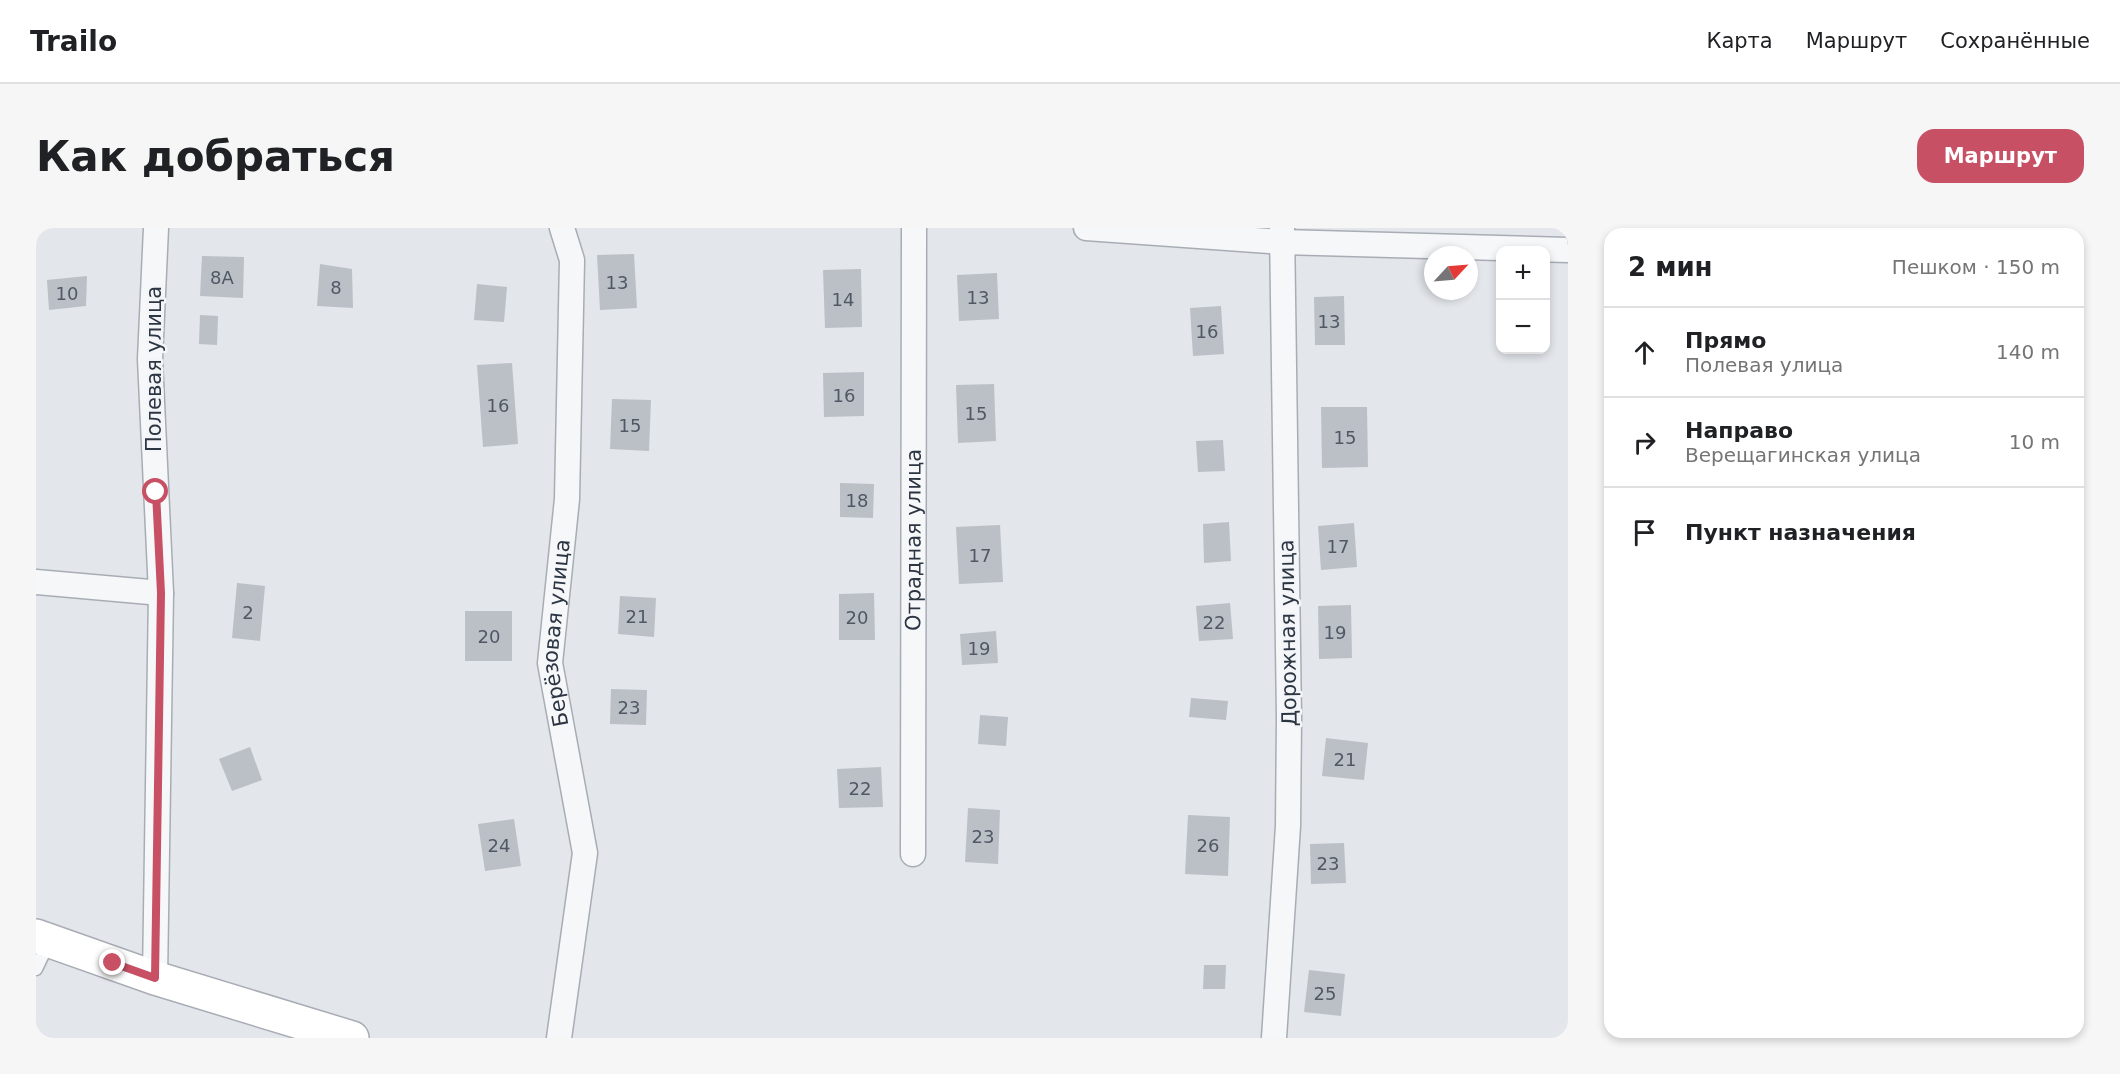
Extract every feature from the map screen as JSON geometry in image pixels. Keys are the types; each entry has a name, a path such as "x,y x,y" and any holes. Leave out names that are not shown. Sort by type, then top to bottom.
{"main road":[{"path":"41,949 155,978 352,1038"}],"street":[{"name":"Полевая улица","path":"155,978 161,593 150,359 156,228"},
{"name":"Берёзовая улица","path":"559,1038 585,853 550,663 567,499 572,260 562,228"},
{"name":"Отрадная улица","path":"913,854 914,228"},
{"path":"1086,228 1282,235 1568,250"},
{"name":"Дорожная улица","path":"1274,1038 1288,826 1289,729 1282,235"},
{"path":"36,582 161,593"}],"building":[{"path":"634,254 637,308 600,310 597,255"},
{"path":"202,256 244,257 243,298 200,296"},
{"path":"320,264 352,269 353,308 317,306"},
{"path":"861,269 862,327 825,328 823,270"},
{"path":"997,273 999,319 959,321 957,275"},
{"path":"87,276 86,306 49,310 47,280"},
{"path":"477,284 507,287 504,322 474,320"},
{"path":"1344,296 1345,345 1315,345 1314,297"},
{"path":"1221,306 1224,354 1193,356 1190,308"},
{"path":"200,315 218,316 217,345 199,344"},
{"path":"512,363 518,444 483,447 477,365"},
{"path":"864,372 864,416 824,417 823,373"},
{"path":"994,384 996,441 958,443 956,385"},
{"path":"612,399 651,400 649,451 610,449"},
{"path":"1321,407 1367,407 1368,467 1322,468"},
{"path":"1223,440 1225,471 1198,472 1196,441"},
{"path":"840,483 874,484 873,518 840,517"},
{"path":"1229,522 1231,561 1204,563 1203,524"},
{"path":"1354,523 1357,567 1321,570 1318,526"},
{"path":"1000,525 1003,582 959,584 956,527"},
{"path":"237,583 265,586 260,641 232,638"},
{"path":"874,593 875,640 839,640 839,594"},
{"path":"620,596 656,598 654,637 618,634"},
{"path":"1230,603 1233,639 1199,641 1196,606"},
{"path":"1351,605 1352,658 1319,659 1318,606"},
{"path":"465,611 512,611 512,661 465,661"},
{"path":"996,631 998,663 962,665 960,634"},
{"path":"611,689 647,690 646,725 610,724"},
{"path":"1191,698 1228,701 1226,720 1189,717"},
{"path":"980,715 1008,717 1006,746 978,744"},
{"path":"1326,738 1368,743 1364,780 1322,776"},
{"path":"250,747 262,780 232,791 219,759"},
{"path":"881,767 883,807 839,808 837,769"},
{"path":"968,808 1000,810 998,864 965,862"},
{"path":"1188,815 1230,817 1228,876 1185,874"},
{"path":"514,819 521,866 485,871 478,824"},
{"path":"1344,843 1346,883 1311,884 1310,844"},
{"path":"1204,965 1226,965 1225,989 1203,989"},
{"path":"1309,970 1345,974 1341,1016 1304,1012"}],"route":[{"path":"113,963 155,978 161,593 156,492"}]}
